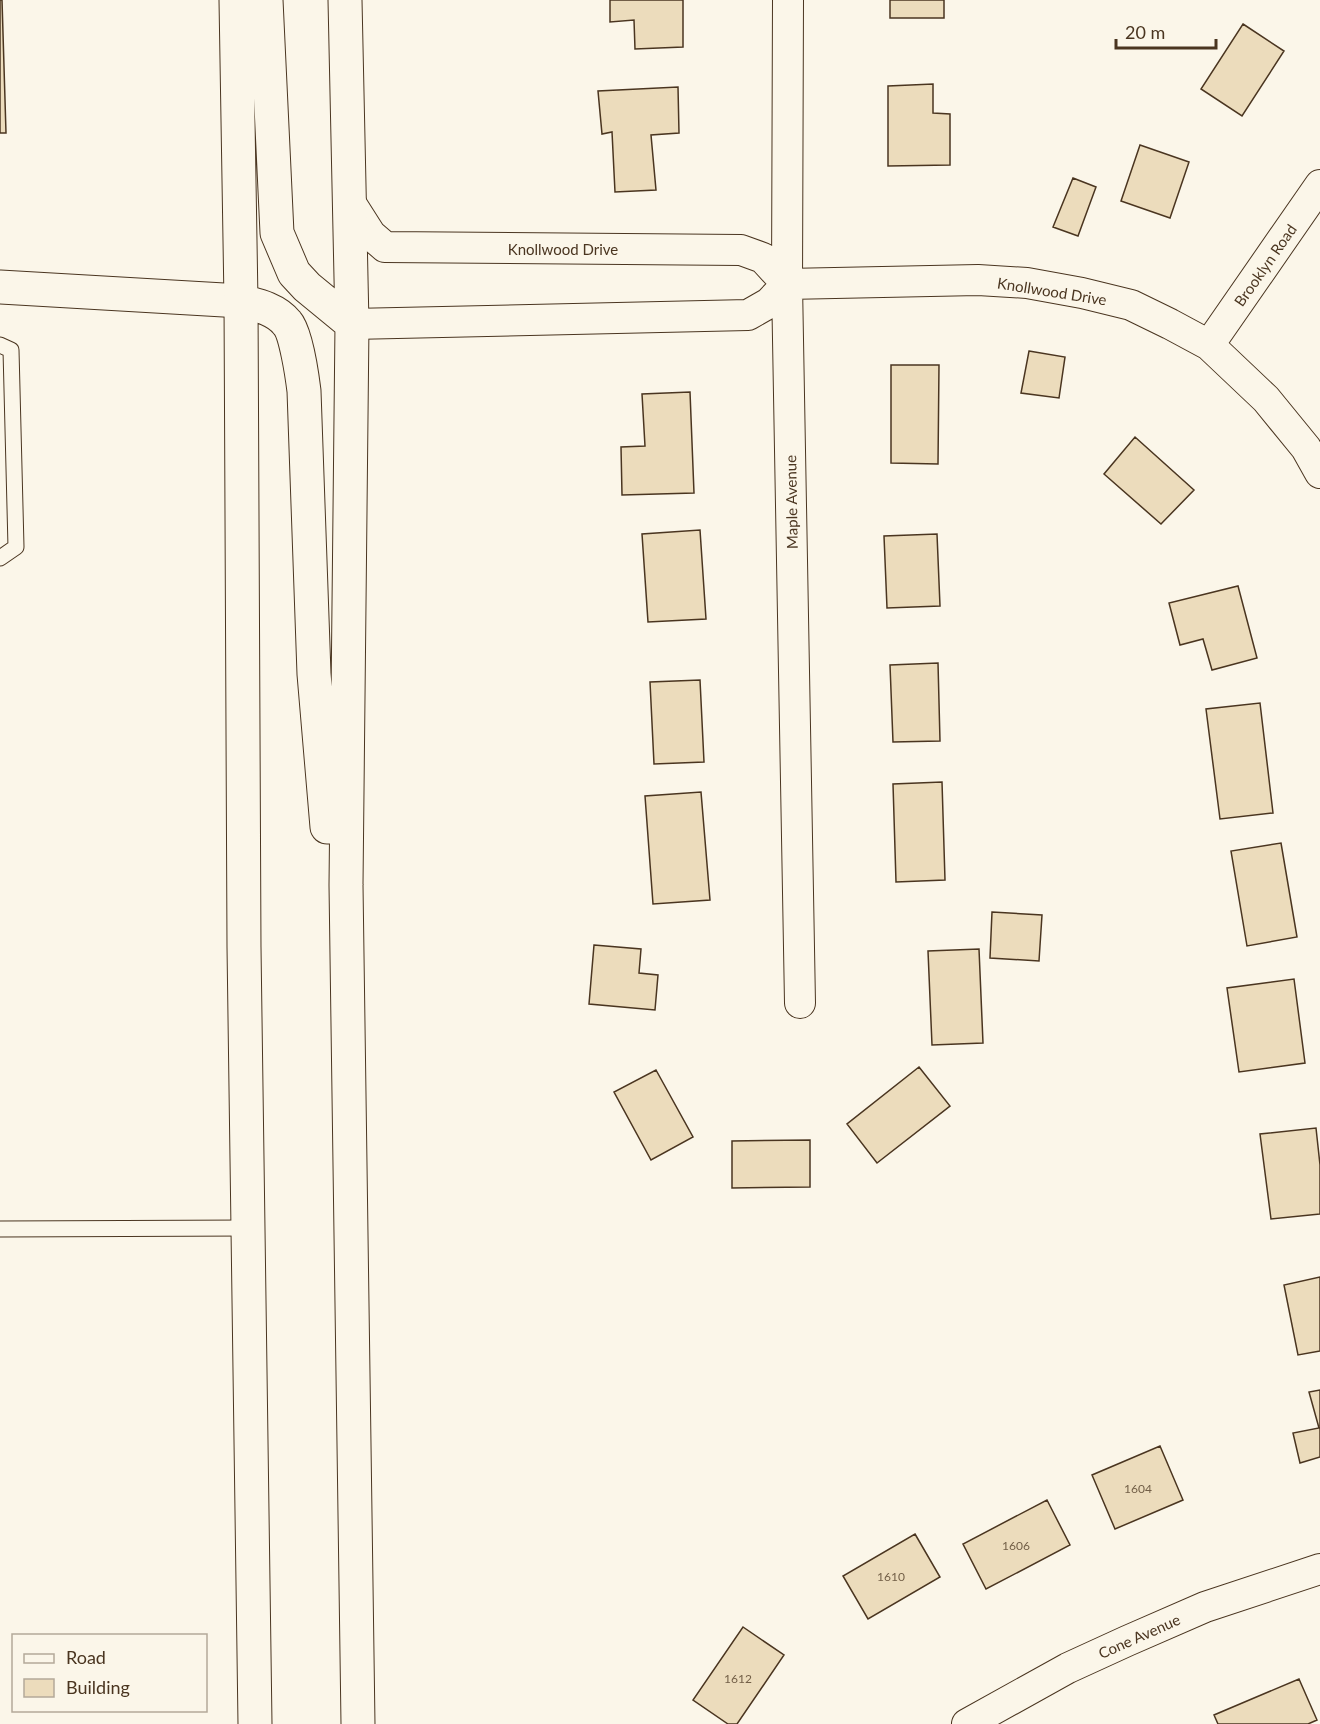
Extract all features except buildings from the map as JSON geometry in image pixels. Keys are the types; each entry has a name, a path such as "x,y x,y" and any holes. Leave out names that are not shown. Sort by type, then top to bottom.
{"main road":[{"path":"236,0 241,301 244,947 255,1724"},
{"path":"266,0 277,233 294,273 307,287 352,324"},
{"path":"345,0 352,324 345,885 358,1724"},
{"path":"0,287 241,301 269,309 288,323 297,348 304,391 314,674 330,873 346,956"}],"street":[{"name":"Maple Avenue","path":"788,0 787,284 800,1003"},
{"name":"Brooklyn Road","path":"1209,345 1320,185"},
{"name":"Knollwood Drive","path":"350,202 371,235 386,248 741,250 763,258 787,284 978,280 1027,284 1082,293 1131,306 1209,345 1266,399 1305,448 1320,473"},
{"path":"352,324 748,315 769,303 787,284"},
{"name":"Cone Avenue","path":"967,1724 1068,1668 1127,1641 1205,1608 1320,1569"}],"lane":[{"path":"0,345 11,350 16,547 0,558"},
{"path":"0,1229 249,1228"}]}
